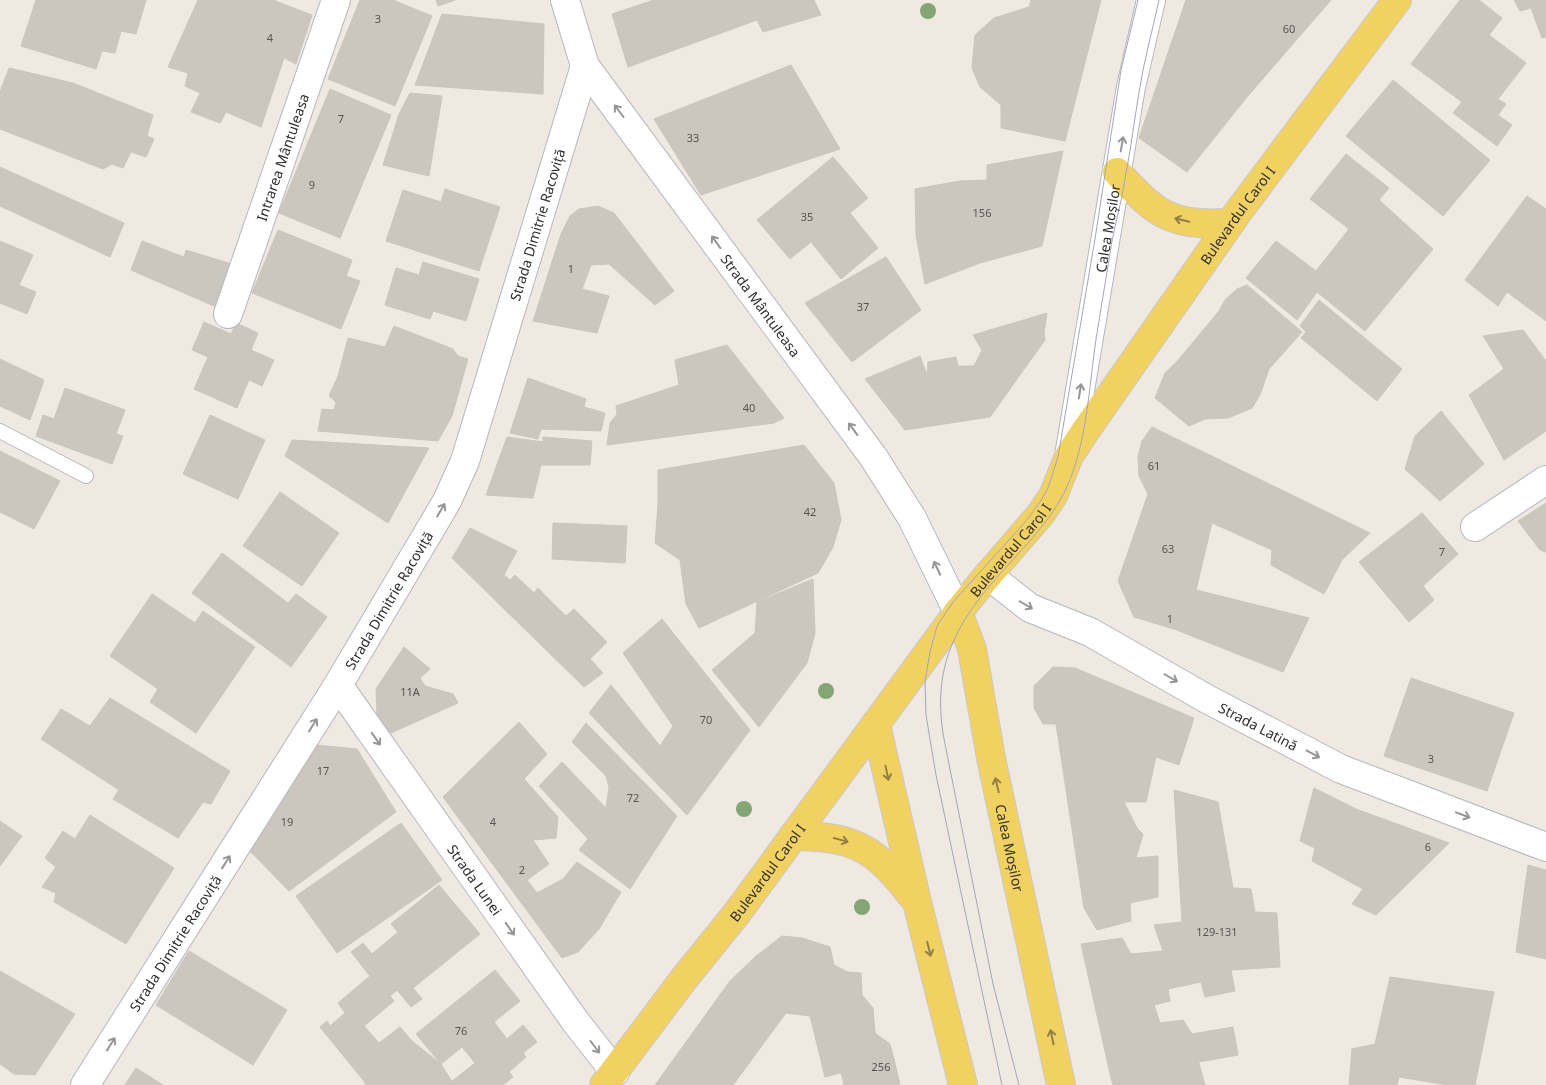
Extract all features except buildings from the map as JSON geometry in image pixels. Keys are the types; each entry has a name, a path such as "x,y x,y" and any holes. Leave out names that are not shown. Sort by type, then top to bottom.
{"main road":[{"name":"Bulevardul Carol I","path":"609,1079 876,725 958,612 1040,515 1053,496 1069,456 1230,223 1396,0"},
{"path":"1117,172 1146,202 1164,215 1180,221 1206,224 1230,223"},
{"name":"Calea Moșilor","path":"958,612 972,650 991,758 1062,1085"},
{"path":"876,725 917,902 963,1085"},
{"path":"793,836 833,838 869,851 896,874 917,902"}],"street":[{"name":"Intrarea Mântuleasa","path":"228,314 336,0"},
{"name":"Strada Mântuleasa","path":"565,0 585,66 874,458 912,518 958,612"},
{"name":"Calea Moșilor","path":"1069,456 1131,87 1151,0"},
{"name":"Strada Dimitrie Racoviță","path":"85,1085 338,685 447,501 465,461 585,66"},
{"path":"1475,527 1546,480"},
{"name":"Strada Latină","path":"988,575 1030,608 1090,632 1207,699 1341,769 1546,847"},
{"name":"Strada Lunei","path":"338,685 575,1021 609,1079"}],"lane":[{"path":"0,431 86,476"}],"tram line":[{"path":"1002,1085 936,775 926,715 925,681 937,626 953,602 1026,521 1040,502 1048,488 1058,457 1121,70 1138,0"},
{"path":"1019,1085 993,984 944,739 941,686 953,642 964,621 993,582 1051,515 1064,494 1076,463 1085,425 1112,241 1124,187 1143,70 1159,0"}]}
